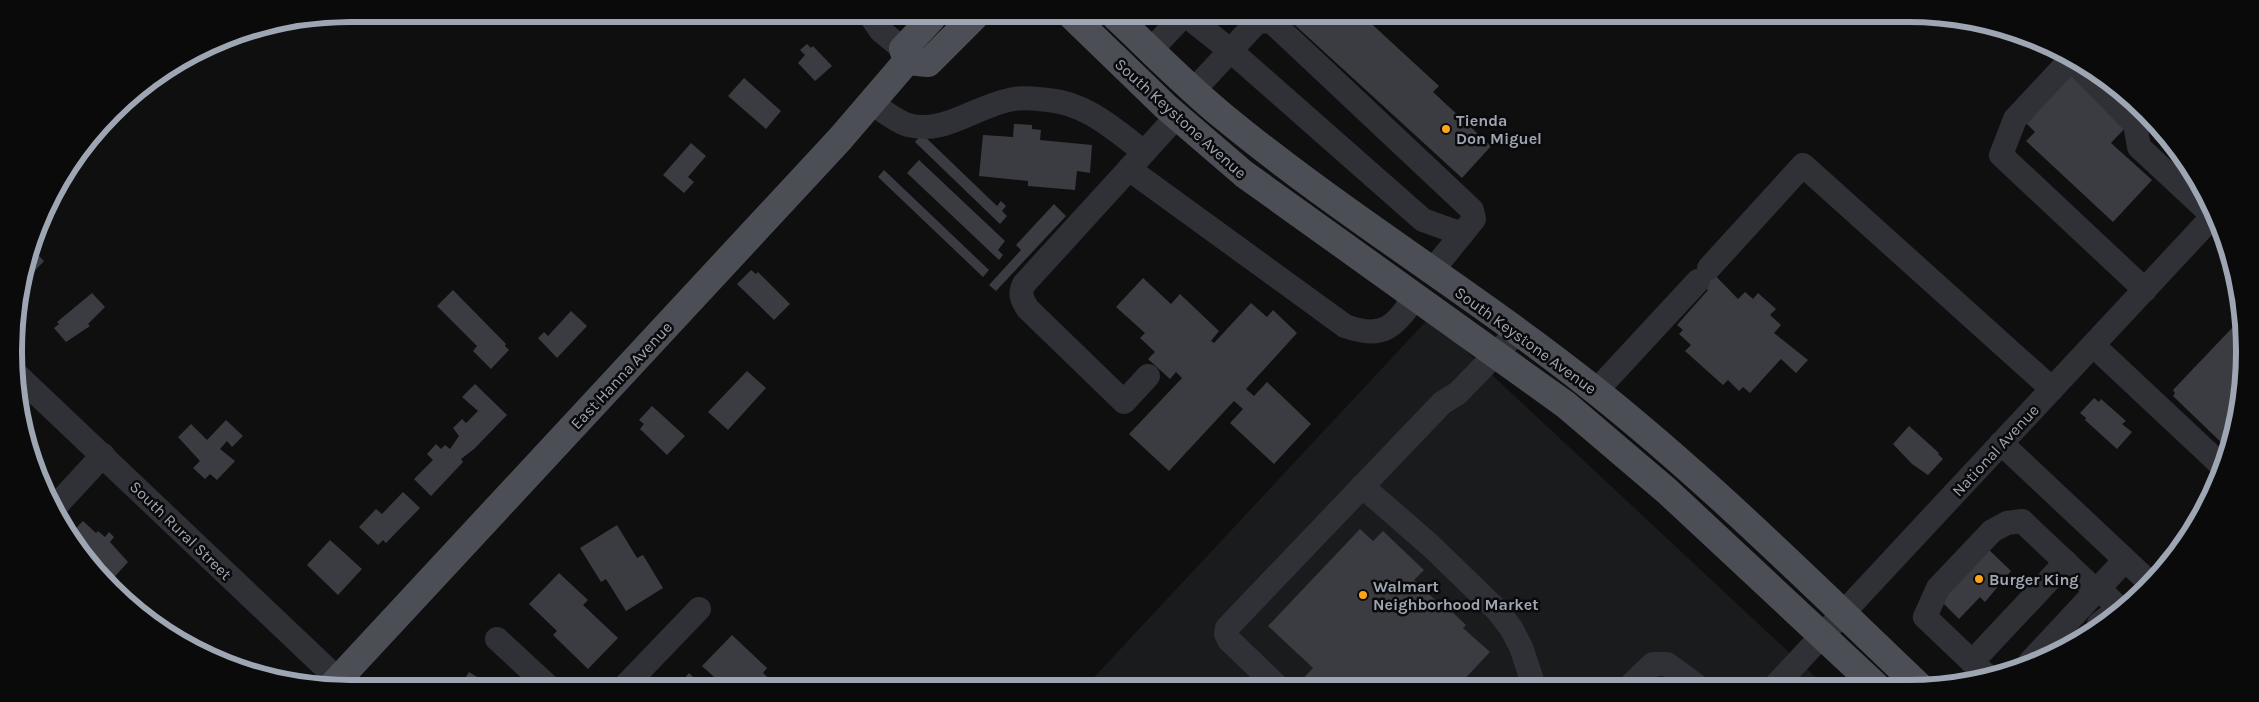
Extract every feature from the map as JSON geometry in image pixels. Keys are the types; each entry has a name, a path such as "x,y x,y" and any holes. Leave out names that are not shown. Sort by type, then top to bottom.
{"main road":[{"name":"East Hanna Avenue","path":"343,680 840,139 872,103 929,22"},
{"path":"905,55 928,62 970,22"},
{"name":"South Keystone Avenue","path":"1079,22 1177,116 1244,174 1566,405 1660,485 1869,680"},
{"name":"South Keystone Avenue","path":"1121,22 1193,91 1286,166 1596,391 1678,461 1912,680"},
{"path":"1415,297 1432,271"}],"street":[{"path":"875,22 905,55"},
{"path":"1151,50 1177,22"},
{"path":"1194,22 1231,51 1423,220 1462,234"},
{"path":"1193,91 1257,22"},
{"path":"1272,22 1472,210 1474,219 1432,271"},
{"path":"2067,64 2015,119 2000,155 2144,290"},
{"path":"2088,76 2135,124 2139,148 2189,182"},
{"path":"872,103 906,124 927,128 949,124 976,111 1014,99 1049,100 1076,106 1101,120 1137,161 1345,326 1374,333 1385,330 1402,315 1415,297"},
{"path":"1148,376 1124,402 1028,309 1022,300 1021,290 1024,284 1177,116"},
{"path":"1596,391 1803,164 2052,389"},
{"name":"National Avenue","path":"1781,680 2092,345 2144,290 2211,225"},
{"path":"1272,680 1229,640 1226,634 1227,628 1442,403 1458,393 1517,332"},
{"path":"2092,345 2217,461"},
{"name":"South Rural Street","path":"24,381 334,679"},
{"path":"2002,443 2145,578"},
{"path":"60,502 103,456"},
{"path":"1362,486 1424,540 1497,610 1511,628 1521,647 1532,680"},
{"path":"2066,562 1979,669 1925,617 1938,588 1992,531 2007,523 2022,521 2116,605"},
{"path":"2039,652 2125,560"},
{"path":"631,680 699,609"},
{"path":"497,638 542,680"},
{"path":"1636,680 1653,664 1667,664 1689,680"}],"shaded area":[{"path":"1430,317 1819,680 1092,680"}],"building":[{"path":"1292,22 1370,22 1439,86 1433,92 1491,146 1462,178"},
{"path":"807,44 811,48 813,46 832,66 815,81 798,63 805,55 800,50"},
{"path":"2069,73 2127,126 2111,143 2152,180 2113,222 2026,141 2035,132 2023,120"},
{"path":"744,78 781,111 766,129 728,96"},
{"path":"1014,124 1032,125 1032,129 1041,130 1040,140 1092,145 1090,173 1077,171 1075,190 1028,186 1028,181 979,176 983,135 1013,137"},
{"path":"922,134 997,206 1001,201 1006,206 1002,211 1007,216 1000,224 915,142"},
{"path":"691,143 706,156 688,177 694,182 684,193 663,175"},
{"path":"919,160 1005,241 998,250 1003,255 999,260 907,173"},
{"path":"884,170 989,270 983,277 878,177"},
{"path":"1054,204 1066,216 996,291 989,285 1021,250 1016,245"},
{"path":"37,254 44,261 32,274"},
{"path":"1705,265 1738,299 1745,292 1753,299 1758,293 1776,309 1770,315 1781,325 1774,333 1808,360 1796,373 1781,359 1750,393 1743,387 1739,391 1728,380 1723,385 1685,351 1691,345 1679,334 1683,330 1677,325 1708,290 1694,277"},
{"path":"751,270 756,274 758,272 790,304 774,320 737,284"},
{"path":"1143,278 1171,304 1180,294 1219,331 1211,341 1214,343 1251,303 1267,317 1273,310 1297,333 1246,389 1254,396 1267,382 1311,424 1274,464 1230,423 1243,409 1234,401 1169,471 1129,434 1182,378 1176,372 1170,379 1148,359 1155,352 1140,338 1145,333 1116,307"},
{"path":"453,290 506,344 505,346 509,350 491,369 473,351 477,346 437,306"},
{"path":"92,293 105,307 88,324 90,326 66,342 54,328 59,324 57,322"},
{"path":"571,311 587,326 557,358 538,338 544,332 548,336"},
{"path":"2232,328 2236,332 2234,394 2223,444 2173,396 2175,393 2173,390"},
{"path":"747,371 766,388 728,430 708,412"},
{"path":"475,384 507,415 474,449 461,459 463,462 431,496 414,479 433,460 427,454 436,444 441,449 445,445 450,449 459,436 453,428 462,419 466,423 478,411 462,397"},
{"path":"2094,398 2099,402 2101,399 2126,421 2122,424 2132,432 2117,449 2085,420 2086,418 2080,413"},
{"path":"652,406 685,436 667,455 640,429 644,424 639,420"},
{"path":"226,420 243,436 232,447 227,441 220,449 235,461 217,480 210,474 205,479 193,468 200,461 178,437 191,424 207,440"},
{"path":"1909,426 1939,453 1943,459 1928,475 1912,464 1893,444"},
{"path":"403,492 420,508 386,543 383,540 378,545 359,527 376,509 382,514"},
{"path":"83,521 96,533 98,531 105,537 109,532 114,537 110,542 128,562 114,578 90,551 75,529"},
{"path":"617,525 637,558 643,555 663,588 626,611 606,579 601,582 580,548"},
{"name":"Walmart Neighborhood Market","path":"1360,529 1373,541 1383,531 1424,570 1414,580 1447,611 1449,609 1466,625 1463,628 1490,652 1464,680 1302,680 1313,668 1268,626"},
{"path":"330,540 362,569 338,595 307,565"},
{"name":"Burger King","path":"1986,547 2011,571 1985,602 1980,597 1959,619 1937,597"},
{"path":"559,573 588,600 583,605 618,638 588,669 553,635 557,631 529,604"},
{"path":"732,635 767,668 763,673 770,680 717,680 702,666"},
{"path":"469,672 482,680 464,680"},
{"path":"689,673 696,680 683,680"}],"place":[{"name":"Tienda Don Miguel","path":"1446,129"},
{"name":"Burger King","path":"1979,579"},
{"name":"Walmart Neighborhood Market","path":"1363,595"}]}
